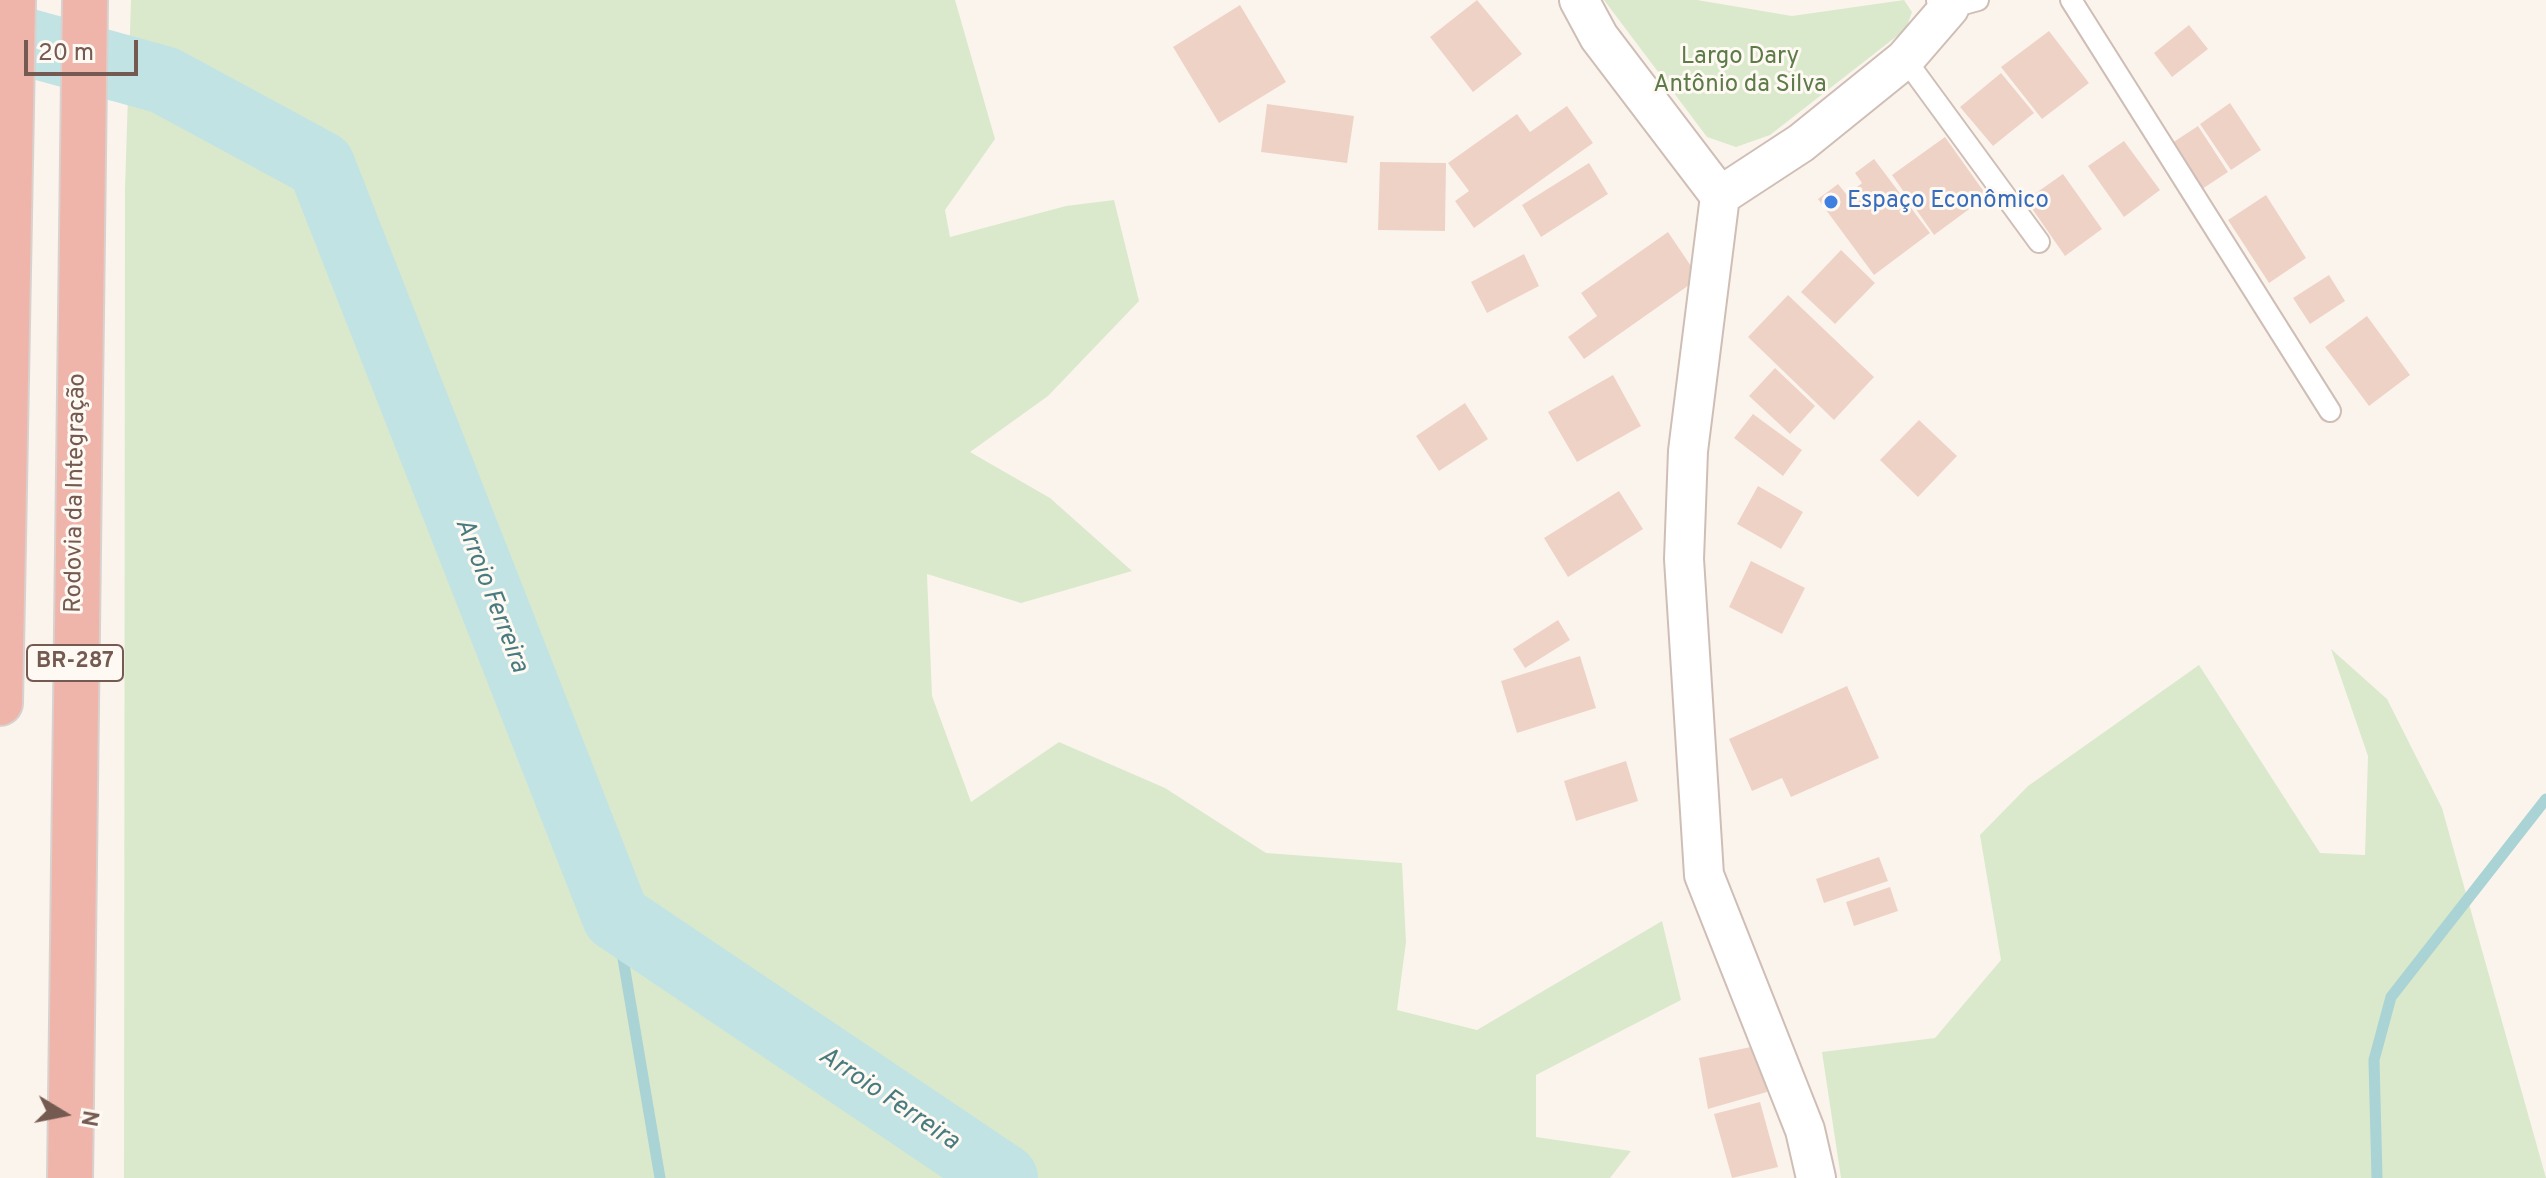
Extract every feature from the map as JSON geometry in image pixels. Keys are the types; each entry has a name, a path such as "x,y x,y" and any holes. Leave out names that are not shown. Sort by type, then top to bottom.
{"highway":[{"name":"BR-287","path":"0,703 13,0"},
{"name":"Rodovia da Integração","path":"70,1178 85,0"}],"street":[{"path":"1579,0 1599,37 1720,196 1688,451 1684,559 1704,875 1805,1130 1816,1178"},
{"path":"1720,196 1801,143 1905,59 1958,3"}],"lane":[{"path":"2071,0 2330,411"},
{"path":"1905,59 2039,242"}],"green space":[{"path":"131,0 955,0 995,139 945,210 950,237 1066,206 1114,200 1139,301 1048,396 970,452 1050,498 1132,571 1021,603 927,574 932,696 971,802 1059,742 1165,788 1266,853 1402,863 1406,942 1397,1010 1477,1030 1662,921 1681,1000 1536,1075 1536,1137 1631,1151 1610,1178 124,1178 125,189"},
{"name":"Largo Dary Antônio da Silva","path":"1604,0 1697,0 1792,16 1904,0 1912,12 1906,29 1770,135 1736,147 1707,137"},
{"path":"2331,649 2387,699 2442,808 2546,1178 1841,1178 1822,1052 1935,1038 2001,960 1980,835 2028,786 2199,665 2320,853 2365,855 2368,756"}],"building":[{"path":"1477,0 1522,54 1473,92 1430,37"},
{"path":"1240,5 1286,82 1219,123 1173,47"},
{"path":"2189,25 2208,49 2172,77 2154,53"},
{"path":"2049,31 2089,83 2042,119 2001,67"},
{"path":"2001,73 2034,113 1993,146 1960,107"},
{"path":"2230,103 2261,150 2231,170 2200,124"},
{"path":"1267,104 1354,116 1347,163 1261,152"},
{"path":"1567,106 1593,143 1474,228 1455,201 1469,191 1448,163 1517,114 1530,132"},
{"path":"2198,126 2228,172 2202,189 2172,143"},
{"path":"1945,137 1987,196 1934,235 1892,175"},
{"path":"2124,141 2160,190 2124,217 2088,166"},
{"path":"1874,159 1930,233 1874,275 1818,199 1838,184 1847,195 1862,183 1855,173"},
{"path":"1380,162 1446,163 1445,231 1378,230"},
{"path":"1589,163 1608,194 1541,237 1522,205"},
{"path":"2063,174 2102,229 2065,256 2026,200"},
{"path":"2266,195 2306,258 2269,283 2228,220"},
{"path":"1668,232 1699,278 1584,359 1568,337 1597,316 1581,293"},
{"path":"1841,250 1875,283 1835,324 1801,292"},
{"path":"1524,254 1539,286 1487,313 1471,282"},
{"path":"2329,275 2345,301 2310,324 2293,298"},
{"path":"1788,295 1874,377 1834,420 1748,337"},
{"path":"2367,316 2410,375 2369,406 2325,347"},
{"path":"1775,368 1815,406 1790,434 1749,396"},
{"path":"1613,375 1641,426 1577,462 1548,412"},
{"path":"1465,403 1488,439 1439,471 1416,436"},
{"path":"1753,414 1802,450 1783,476 1734,438"},
{"path":"1919,420 1957,456 1918,497 1880,460"},
{"path":"1758,486 1803,512 1781,549 1737,524"},
{"path":"1619,491 1643,529 1568,577 1544,538"},
{"path":"1751,561 1805,588 1782,634 1729,607"},
{"path":"1558,620 1570,640 1525,668 1513,649"},
{"path":"1580,656 1596,708 1517,733 1501,681"},
{"path":"1847,686 1879,758 1791,797 1782,778 1752,791 1729,739"},
{"path":"1626,761 1638,801 1576,821 1564,781"},
{"path":"1879,857 1888,881 1824,903 1816,879"},
{"path":"1890,887 1898,911 1854,926 1846,902"},
{"path":"1760,1045 1767,1092 1708,1109 1699,1058"},
{"path":"1760,1102 1778,1167 1732,1178 1714,1114"}],"waterway":[{"name":"Arroio Ferreira","path":"0,35 164,80 321,165 616,917 1004,1178"},
{"path":"2377,1178 2374,1060 2391,997 2546,799"},
{"path":"616,917 660,1178"}],"place":[{"name":"Espaço Econômico","path":"1831,202"}]}
